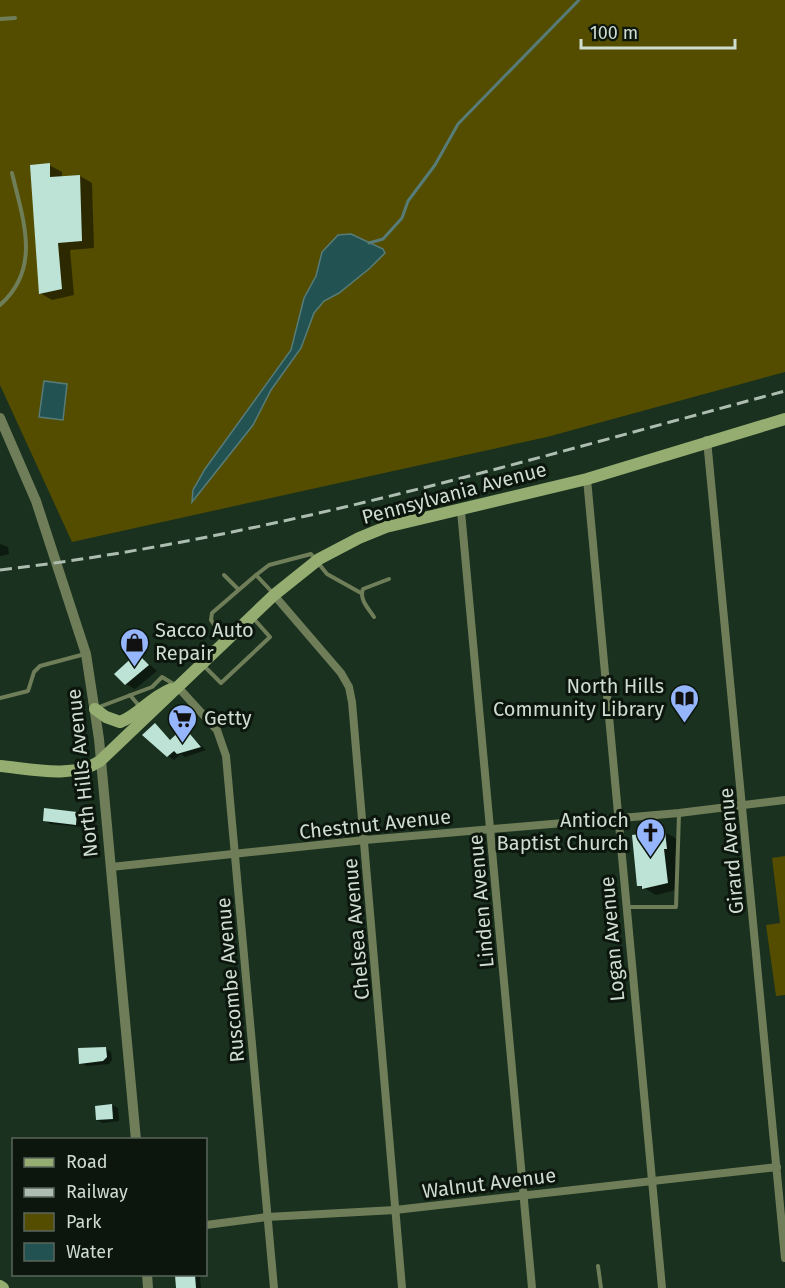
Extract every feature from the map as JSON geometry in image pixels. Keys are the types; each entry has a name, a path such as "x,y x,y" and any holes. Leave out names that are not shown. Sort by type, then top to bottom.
{"main road":[{"name":"Pennsylvania Avenue","path":"100,761 274,595 316,561 359,538 386,527 461,511 587,478 707,440 785,419"},
{"path":"96,709 106,717 120,722 129,719 154,696 177,686"},
{"path":"1,763 75,770 90,768 100,761"}],"street":[{"name":"North Hills Avenue","path":"0,417 36,501 86,654 96,709 136,1138"},
{"name":"Girard Avenue","path":"707,440 744,806 785,1258"},
{"name":"Logan Avenue","path":"587,478 662,1288"},
{"name":"Linden Avenue","path":"461,511 532,1288"},
{"name":"Chelsea Avenue","path":"274,595 341,673 349,687 366,840 402,1288"},
{"name":"Ruscombe Avenue","path":"177,686 217,730 224,746 274,1288"},
{"name":"Chestnut Avenue","path":"111,867 366,840 679,813 785,800"},
{"name":"Walnut Avenue","path":"207,1225 267,1217 395,1210 523,1194 651,1183 777,1167"}],"lane":[{"path":"0,19 15,18"},
{"path":"0,305 15,291 24,271 27,238 12,173"},
{"path":"225,641 211,620 212,614 238,589 269,565 311,554 327,574 361,593 364,603 374,617"},
{"path":"224,575 238,589"},
{"path":"256,575 274,595"},
{"path":"361,593 363,589 389,579"},
{"path":"201,664 220,683 270,637 251,616"},
{"path":"0,698 28,691 34,672 40,666 86,654"},
{"path":"96,709 152,687 162,677 177,686"},
{"path":"130,695 141,708"},
{"path":"626,907 676,907 679,813"},
{"path":"598,1266 601,1288"}],"green space":[{"path":"0,0 785,0 785,372 547,437 72,542 0,385"},
{"path":"785,856 785,995 776,996 766,925 780,923 772,858"}],"water":[{"path":"351,234 383,249 385,253 339,293 324,301 314,313 301,348 271,390 253,425 192,502 193,490 205,469 291,350 304,298 316,276 322,252 338,235"},
{"path":"44,381 67,384 63,420 39,417"}],"building":[{"path":"50,163 50,177 80,175 82,241 58,243 62,289 39,294 30,165"},
{"name":"Sacco Auto Repair","path":"137,653 149,665 125,685 114,674"},
{"name":"Getty","path":"155,723 170,740 184,727 201,747 177,754 174,751 167,757 142,735"},
{"path":"44,808 77,812 76,825 43,821"},
{"name":"Antioch Baptist Church","path":"665,831 667,849 664,849 668,883 642,889 642,886 637,886 632,835"},
{"path":"106,1047 107,1057 103,1061 79,1064 78,1048"},
{"path":"112,1104 113,1119 96,1120 95,1106"},
{"path":"175,1276 195,1276 196,1288 176,1288"}],"waterway":[{"path":"369,243 383,239 402,218 408,201 435,165 458,124 579,0"}],"railway":[{"path":"0,570 199,539 297,518 493,470 785,391"}],"place":[{"name":"Sacco Auto Repair","path":"134,668"},
{"name":"North Hills Community Library","path":"685,724"},
{"name":"Getty","path":"183,744"},
{"name":"Antioch Baptist Church","path":"650,858"}]}
